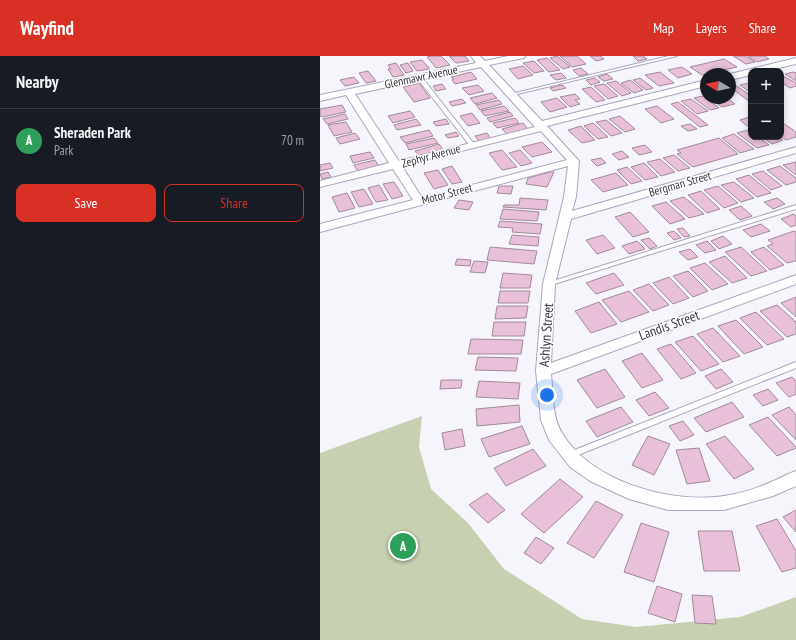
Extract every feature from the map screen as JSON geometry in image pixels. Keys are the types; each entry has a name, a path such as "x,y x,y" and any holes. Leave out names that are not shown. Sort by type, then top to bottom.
{"street":[{"name":"Glenmawr Avenue","path":"320,98 419,77 479,60 521,56"},
{"path":"479,60 574,161"},
{"path":"767,68 796,61"},
{"path":"736,76 748,73"},
{"name":"Zephyr Avenue","path":"320,184 473,146 541,126 700,85"},
{"path":"349,92 418,201"},
{"name":"Bergman Street","path":"564,217 796,150"},
{"name":"Motor Street","path":"320,228 574,161"},
{"name":"Ashlyn Street","path":"574,161 570,198 564,217 549,284 543,371 549,420 555,436 576,462 618,487 635,494 675,504 724,503 773,489 796,478"},
{"name":"Landis Street","path":"543,371 796,279"}],"lane":[{"path":"512,94 675,56"},
{"path":"419,77 473,146"},
{"path":"549,284 796,207"},
{"path":"570,455 796,365"}],"green space":[{"path":"422,416 419,447 431,489 468,523 504,569 582,619 636,627 740,617 796,597 796,640 320,640 320,453"}],"building":[{"path":"441,56 450,65 436,68 427,57"},
{"path":"449,56 465,56 469,61 456,63"},
{"path":"557,56 570,67 563,69 550,58"},
{"path":"560,56 577,56 586,64 572,67"},
{"path":"590,56 600,56 604,59 596,61"},
{"path":"633,56 643,56 647,59 638,61"},
{"path":"733,56 745,56 755,62 746,64"},
{"path":"748,56 765,56 769,59 757,62"},
{"path":"547,58 560,70 549,72 537,60"},
{"path":"724,59 737,67 700,68 700,74 690,67"},
{"path":"422,60 430,69 417,71 410,62"},
{"path":"534,61 544,71 534,73 523,63"},
{"path":"396,63 404,75 393,77 388,69 391,69 388,65"},
{"path":"408,63 413,71 406,73 400,65"},
{"path":"523,66 533,75 518,79 509,69"},
{"path":"682,67 692,74 678,78 668,70"},
{"path":"581,68 588,74 579,76 573,70"},
{"path":"368,71 376,81 366,83 359,73"},
{"path":"471,72 477,79 455,84 452,80 454,79 451,77"},
{"path":"660,72 674,83 659,86 645,75"},
{"path":"793,72 796,73 796,81 785,74"},
{"path":"561,73 566,78 556,80 550,75"},
{"path":"607,74 613,79 604,81 598,77"},
{"path":"354,77 359,83 345,86 340,80"},
{"path":"784,77 796,83 796,86 790,88 784,84"},
{"path":"595,78 600,82 591,85 586,80"},
{"path":"640,78 653,88 646,90 633,80"},
{"path":"630,80 643,90 634,93 621,83"},
{"path":"616,81 631,93 622,96 607,83"},
{"path":"419,83 430,98 414,102 403,87"},
{"path":"748,83 748,91 740,85"},
{"path":"442,84 446,89 436,91 433,86"},
{"path":"604,84 618,96 608,99 594,86"},
{"path":"478,85 484,91 469,95 462,88"},
{"path":"562,85 566,88 553,91 550,88"},
{"path":"736,86 748,94 748,100 736,92"},
{"path":"591,87 605,100 596,102 582,89"},
{"path":"492,93 497,98 475,104 470,98"},
{"path":"575,94 580,99 575,100 580,104 570,107 560,97"},
{"path":"700,96 700,102 694,98"},
{"path":"557,98 567,107 550,112 541,102"},
{"path":"462,99 466,103 452,106 449,102"},
{"path":"691,99 708,111 697,114 681,101"},
{"path":"499,100 502,104 480,110 476,105"},
{"path":"678,102 708,125 700,127 671,104"},
{"path":"702,104 713,104 719,108 710,110"},
{"path":"718,104 735,104 722,107"},
{"path":"342,105 346,112 322,117 320,116 320,109"},
{"path":"504,106 509,111 485,116 481,111"},
{"path":"657,106 674,119 661,123 645,109"},
{"path":"410,111 415,117 393,123 388,116"},
{"path":"510,112 513,116 490,122 487,118"},
{"path":"472,113 480,123 468,126 460,116"},
{"path":"345,114 348,119 327,124 323,119"},
{"path":"620,116 635,129 625,132 609,119"},
{"path":"515,118 519,123 497,128 493,123"},
{"path":"748,118 748,126 747,126 740,120"},
{"path":"416,119 421,125 397,130 394,125"},
{"path":"446,119 449,124 436,126 433,122"},
{"path":"606,120 622,133 611,136 596,122"},
{"path":"346,122 352,132 334,136 328,125"},
{"path":"523,123 528,129 507,134 502,129"},
{"path":"593,123 608,137 598,139 584,126"},
{"path":"690,124 697,129 688,131 681,126"},
{"path":"784,124 796,132 796,137 786,140 784,138"},
{"path":"581,126 595,140 582,143 568,130"},
{"path":"429,130 433,136 405,143 400,137"},
{"path":"748,130 748,140 762,140 769,145 757,148 737,133"},
{"path":"456,132 459,136 448,138 445,135"},
{"path":"355,133 360,139 340,144 336,138"},
{"path":"487,133 491,139 480,142 475,136"},
{"path":"734,134 754,149 740,153 722,138"},
{"path":"434,138 438,143 409,150 406,144"},
{"path":"719,138 738,154 693,167 677,154 681,153 677,150"},
{"path":"766,140 783,140 772,144"},
{"path":"542,142 552,152 532,157 522,147"},
{"path":"439,144 443,150 419,156 415,151"},
{"path":"645,145 652,152 639,155 632,148"},
{"path":"502,150 517,167 502,170 489,153"},
{"path":"520,150 532,163 521,166 509,153"},
{"path":"622,151 629,157 619,160 612,154"},
{"path":"370,152 374,158 353,163 350,156"},
{"path":"674,155 690,168 678,171 663,158"},
{"path":"601,158 606,163 597,166 591,160"},
{"path":"660,159 675,172 661,176 647,162"},
{"path":"375,160 380,168 359,173 354,165"},
{"path":"796,162 796,175 783,165"},
{"path":"330,163 333,168 320,171 320,165"},
{"path":"644,163 658,177 645,180 631,167"},
{"path":"452,166 462,182 452,184 442,169"},
{"path":"780,166 796,178 796,182 786,185 767,170"},
{"path":"627,167 642,181 631,184 617,170"},
{"path":"438,170 448,185 434,189 424,173"},
{"path":"763,171 782,186 771,190 752,174"},
{"path":"328,172 331,177 322,179 320,174"},
{"path":"554,172 547,187 526,184 528,178"},
{"path":"616,173 628,185 603,192 591,180"},
{"path":"749,175 771,193 757,197 736,179"},
{"path":"394,182 403,196 392,199 383,184"},
{"path":"734,182 754,198 741,202 721,185"},
{"path":"379,185 388,200 376,202 368,188"},
{"path":"499,186 513,186 511,194 497,193"},
{"path":"718,186 738,203 724,208 704,190"},
{"path":"364,189 373,204 359,207 351,192"},
{"path":"701,191 720,209 707,213 688,195"},
{"path":"347,193 355,208 339,212 332,197"},
{"path":"684,197 704,214 689,218 670,201"},
{"path":"520,198 548,200 546,210 503,207 504,205 519,205"},
{"path":"777,198 785,204 773,209 764,202"},
{"path":"459,200 473,202 469,210 454,208"},
{"path":"666,202 685,219 670,224 652,206"},
{"path":"741,206 752,216 740,220 729,210"},
{"path":"503,209 539,212 537,221 500,219"},
{"path":"630,212 649,232 633,237 615,217"},
{"path":"794,214 796,216 796,225 791,227 781,219"},
{"path":"500,221 542,224 540,234 512,232 513,228 498,227"},
{"path":"761,224 770,231 751,237 743,230"},
{"path":"683,228 690,236 684,237 677,229"},
{"path":"674,231 681,238 674,240 667,233"},
{"path":"794,231 796,232 796,261 787,263 767,246 773,244 768,240"},
{"path":"512,235 539,237 538,246 509,244"},
{"path":"603,235 615,248 597,254 586,240"},
{"path":"723,236 732,244 719,249 711,241"},
{"path":"649,238 657,246 650,249 641,240"},
{"path":"637,241 645,249 629,254 622,246"},
{"path":"707,241 716,250 705,253 696,245"},
{"path":"490,247 537,251 534,264 487,260"},
{"path":"741,247 767,271 751,276 725,252"},
{"path":"764,247 784,265 770,270 751,252"},
{"path":"690,249 698,257 688,260 679,252"},
{"path":"725,256 747,278 732,283 709,262"},
{"path":"457,259 471,260 470,266 455,265"},
{"path":"474,261 488,262 485,273 470,272"},
{"path":"705,263 728,284 712,290 690,268"},
{"path":"688,271 708,291 693,297 673,276"},
{"path":"503,273 532,275 530,288 500,288"},
{"path":"614,273 624,285 596,294 586,283"},
{"path":"669,277 689,298 673,304 653,283"},
{"path":"649,284 669,305 653,311 633,290"},
{"path":"500,291 530,291 528,303 498,303"},
{"path":"629,291 649,312 621,322 602,300"},
{"path":"796,297 796,317 781,303"},
{"path":"599,302 617,324 591,333 575,311"},
{"path":"777,305 796,322 796,334 787,337 760,311"},
{"path":"497,306 528,306 526,318 495,319"},
{"path":"756,312 784,339 767,345 740,318"},
{"path":"736,320 763,347 744,354 718,326"},
{"path":"494,322 526,322 524,336 492,336"},
{"path":"713,328 740,356 723,362 697,334"},
{"path":"693,336 719,364 701,371 675,342"},
{"path":"471,339 523,340 521,354 468,354"},
{"path":"671,344 696,373 681,379 657,349"},
{"path":"642,353 663,380 642,388 622,361"},
{"path":"478,357 518,358 516,371 475,370"},
{"path":"605,369 625,397 597,408 577,380"},
{"path":"721,369 733,382 716,389 705,376"},
{"path":"792,377 796,381 796,394 789,397 776,383"},
{"path":"441,380 462,380 461,388 440,389"},
{"path":"479,381 520,383 518,399 476,397"},
{"path":"768,389 778,400 763,406 753,395"},
{"path":"655,392 669,408 649,416 636,400"},
{"path":"732,402 744,417 706,432 694,418"},
{"path":"519,405 520,422 477,426 476,409"},
{"path":"621,407 633,422 597,437 586,421"},
{"path":"789,407 796,415 796,440 772,415"},
{"path":"768,417 796,448 777,456 749,425"},
{"path":"683,421 694,435 680,441 669,426"},
{"path":"522,426 530,444 489,457 481,439"},
{"path":"462,429 465,446 445,450 442,433"},
{"path":"648,436 670,444 654,475 632,465"},
{"path":"725,436 754,469 734,479 706,444"},
{"path":"699,448 710,481 687,484 676,450"},
{"path":"533,449 546,466 506,486 494,468"},
{"path":"560,479 583,497 544,533 521,514"},
{"path":"487,493 505,510 488,523 469,505"},
{"path":"596,501 623,515 594,558 567,543"},
{"path":"796,510 796,532 783,517"},
{"path":"777,519 796,551 796,568 782,572 756,526"},
{"path":"641,523 669,532 654,582 624,572"},
{"path":"698,531 732,531 740,571 704,571"},
{"path":"536,537 554,548 541,564 524,553"},
{"path":"657,586 682,594 675,622 648,613"},
{"path":"692,595 712,596 716,624 695,623"}],"place":[{"name":"Sheraden Park","path":"403,546"}]}
